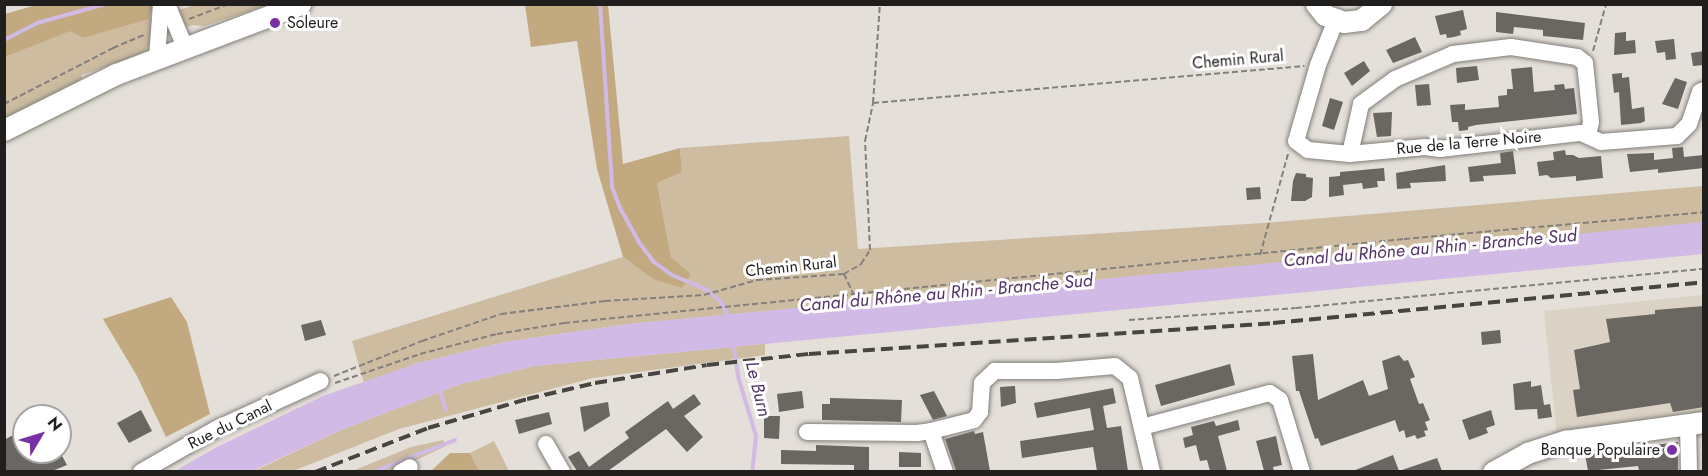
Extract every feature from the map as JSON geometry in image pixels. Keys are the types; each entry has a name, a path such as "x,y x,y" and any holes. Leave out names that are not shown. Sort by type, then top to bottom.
{"main road":[{"path":"4,130 98,82 300,4"},
{"path":"1316,4 1325,15 1336,20 1361,20 1381,4"},
{"path":"1493,471 1527,453 1565,441 1696,423"}],"street":[{"path":"160,4 166,27 185,47"},
{"path":"157,58 166,27 167,4"},
{"path":"1296,141 1318,65 1336,20"},
{"path":"1350,154 1361,104 1395,80 1453,54 1510,46 1577,57 1585,63 1591,122 1588,135"},
{"name":"Rue de la Terre Noire","path":"1296,141 1308,150 1350,154 1425,147 1440,149 1485,145 1494,142 1581,133 1600,142 1677,136 1689,124 1700,92 1704,90"},
{"path":"807,432 917,434 932,431 974,420 980,412 982,383 995,371 1056,371 1115,366 1130,378 1152,471"},
{"name":"Rue du Canal","path":"141,471 216,429 321,381"},
{"path":"1142,427 1270,393 1281,399 1302,471"},
{"path":"1689,471 1696,423"},
{"path":"932,431 945,471"},
{"path":"546,444 562,471"}],"path":[{"path":"4,104 113,48 229,4"},
{"name":"Chemin Rural","path":"321,381 422,340 501,314 559,306 704,295 756,280 844,274 861,264 870,250 865,141 873,103 880,4"},
{"path":"1585,63 1592,54 1606,4"},
{"name":"Chemin Rural","path":"873,103 1318,65"},
{"path":"1260,255 1289,152 1296,141"},
{"path":"321,381 332,384 420,354 497,334 564,323 1704,212"},
{"path":"1129,320 1296,308 1704,269"},
{"path":"844,274 854,295"}],"shaded area":[{"path":"36,5 154,5 149,19 84,38 70,31 5,57 5,14"},
{"path":"195,5 267,5 204,26 193,25 153,38 147,49 137,56 81,75 82,79 5,120 5,57 70,30 84,38"},
{"path":"525,5 608,5 623,164 680,148 682,172 657,183 671,257 691,274 682,288 653,279 623,257 597,169 577,41 531,47"},
{"path":"849,136 858,249 1263,223 1703,186 1703,223 628,324 505,342 418,363 364,383 352,341 623,257 653,279 691,274 671,257 657,183 682,172 680,148"},
{"path":"1703,295 1703,422 1557,436 1544,311"},
{"path":"171,297 187,322 210,414 166,437 137,376 103,319"},
{"path":"765,344 765,355 593,378 399,429 293,471 252,472 341,430 461,384 534,366"},
{"path":"443,440 446,446 393,471 350,472 411,447"},
{"path":"494,441 509,471 479,471 470,453"},
{"path":"450,453 470,453 479,471 431,471"}],"water":[{"name":"Canal du Rhône au Rhin - Branche Sud","path":"1703,222 1703,254 534,366 461,384 341,430 252,471 175,471 217,447 323,396 418,363 505,342 628,324"}],"building":[{"path":"1463,10 1467,29 1460,31 1461,35 1454,37 1447,38 1446,34 1440,35 1435,16"},
{"path":"1496,12 1585,23 1583,40 1543,36 1543,30 1514,27 1513,34 1496,32"},
{"path":"1626,32 1626,41 1635,40 1636,53 1614,55 1615,33"},
{"path":"1415,37 1422,52 1393,63 1386,50"},
{"path":"1674,39 1676,59 1666,60 1665,52 1657,53 1655,41"},
{"path":"1704,51 1704,65 1693,66 1691,53"},
{"path":"1364,61 1370,71 1352,86 1344,73"},
{"path":"1477,66 1479,80 1457,83 1456,68"},
{"path":"1532,67 1534,92 1555,90 1554,85 1564,84 1565,89 1574,88 1577,114 1476,125 1468,127 1468,130 1459,131 1458,122 1452,122 1450,105 1465,104 1465,110 1499,107 1498,96 1507,95 1507,89 1513,89 1511,69"},
{"path":"1622,73 1622,78 1629,77 1632,109 1644,107 1645,121 1641,123 1621,125 1619,92 1614,93 1612,74"},
{"path":"1675,78 1687,82 1678,109 1662,104"},
{"path":"1429,84 1431,105 1417,106 1415,85"},
{"path":"1330,98 1343,102 1334,130 1322,126"},
{"path":"1392,112 1391,136 1377,137 1373,113"},
{"path":"1683,147 1684,157 1704,155 1704,168 1658,173 1658,169 1630,172 1627,154 1654,153 1654,160 1673,158 1672,148"},
{"path":"1565,150 1566,155 1579,158 1601,156 1603,178 1576,181 1576,176 1551,178 1547,175 1539,176 1537,162 1554,160 1553,152"},
{"path":"1513,151 1516,174 1483,176 1484,181 1470,182 1468,167 1501,163 1500,153"},
{"path":"1445,165 1446,181 1410,183 1411,188 1397,189 1396,173"},
{"path":"1384,168 1385,181 1377,181 1378,187 1363,189 1362,183 1343,185 1344,195 1329,197 1329,177 1340,176 1340,172"},
{"path":"1296,173 1306,174 1306,177 1313,178 1312,197 1305,201 1291,201"},
{"path":"1260,187 1261,199 1247,200 1246,188"},
{"path":"1704,306 1704,407 1673,412 1670,403 1577,417 1573,390 1580,389 1574,350 1610,342 1606,319 1655,314 1655,310"},
{"path":"321,320 326,335 305,341 301,325"},
{"path":"1500,330 1501,343 1482,345 1481,332"},
{"path":"1313,354 1318,400 1363,380 1369,396 1388,389 1382,361 1399,355 1404,361 1408,360 1415,377 1410,379 1419,404 1423,403 1430,420 1425,422 1428,430 1424,431 1426,436 1417,439 1415,435 1406,438 1404,430 1399,432 1395,420 1321,446 1318,438 1315,439 1299,391 1296,391 1292,356"},
{"path":"1230,364 1235,385 1161,406 1155,385"},
{"path":"1531,381 1531,387 1541,385 1544,405 1550,404 1552,417 1538,419 1537,409 1515,410 1513,384"},
{"path":"1015,386 1016,403 1001,407 1000,387"},
{"path":"1113,388 1116,403 1103,406 1107,428 1121,426 1128,471 1097,471 1093,447 1022,458 1020,441 1094,430 1090,408 1037,418 1034,403"},
{"path":"802,391 804,408 779,412 777,394"},
{"path":"934,391 947,416 933,420 920,395"},
{"path":"694,394 701,404 684,416 703,437 687,452 666,429 608,471 577,471 568,457 579,451 589,467 629,438 625,432 668,401 673,409"},
{"path":"830,398 902,400 901,422 822,420 822,404 830,404"},
{"path":"608,402 610,416 584,432 580,407"},
{"path":"141,410 152,431 129,443 117,423"},
{"path":"1491,410 1495,425 1486,428 1488,433 1469,440 1462,420"},
{"path":"549,412 552,424 519,434 515,420"},
{"path":"764,416 780,416 779,439 764,438"},
{"path":"1238,420 1240,430 1218,436 1227,471 1210,471 1207,460 1200,461 1196,445 1185,448 1183,438 1193,435 1191,427 1214,421 1216,426"},
{"path":"974,431 975,434 983,432 990,471 956,471 945,439"},
{"path":"12,436 12,464 67,465 52,471 4,471 4,440"},
{"path":"1276,436 1282,465 1273,467 1274,471 1264,471 1256,441"},
{"path":"1678,442 1678,471 1639,471 1638,466 1588,471 1585,454"},
{"path":"816,445 869,447 869,470 854,470 854,465 781,464 781,450 816,451"},
{"path":"899,452 921,453 921,467 899,467"},
{"path":"1393,455 1399,471 1353,471"},
{"path":"1437,458 1442,471 1402,470"}],"waterway":[{"path":"4,40 37,23 106,4"},
{"path":"600,4 612,187 620,208 638,241 654,262 672,275 707,290 721,302 729,318"},
{"name":"Le Burn","path":"733,343 739,380 756,436 752,472"},
{"path":"439,388 446,410"},
{"path":"373,472 455,440"}],"railway":[{"path":"315,472 428,428 527,399 595,383 707,365 809,354 1273,323 1704,282"}],"place":[{"name":"Soleure","path":"275,23"},
{"name":"Banque Populaire","path":"1672,450"}]}
